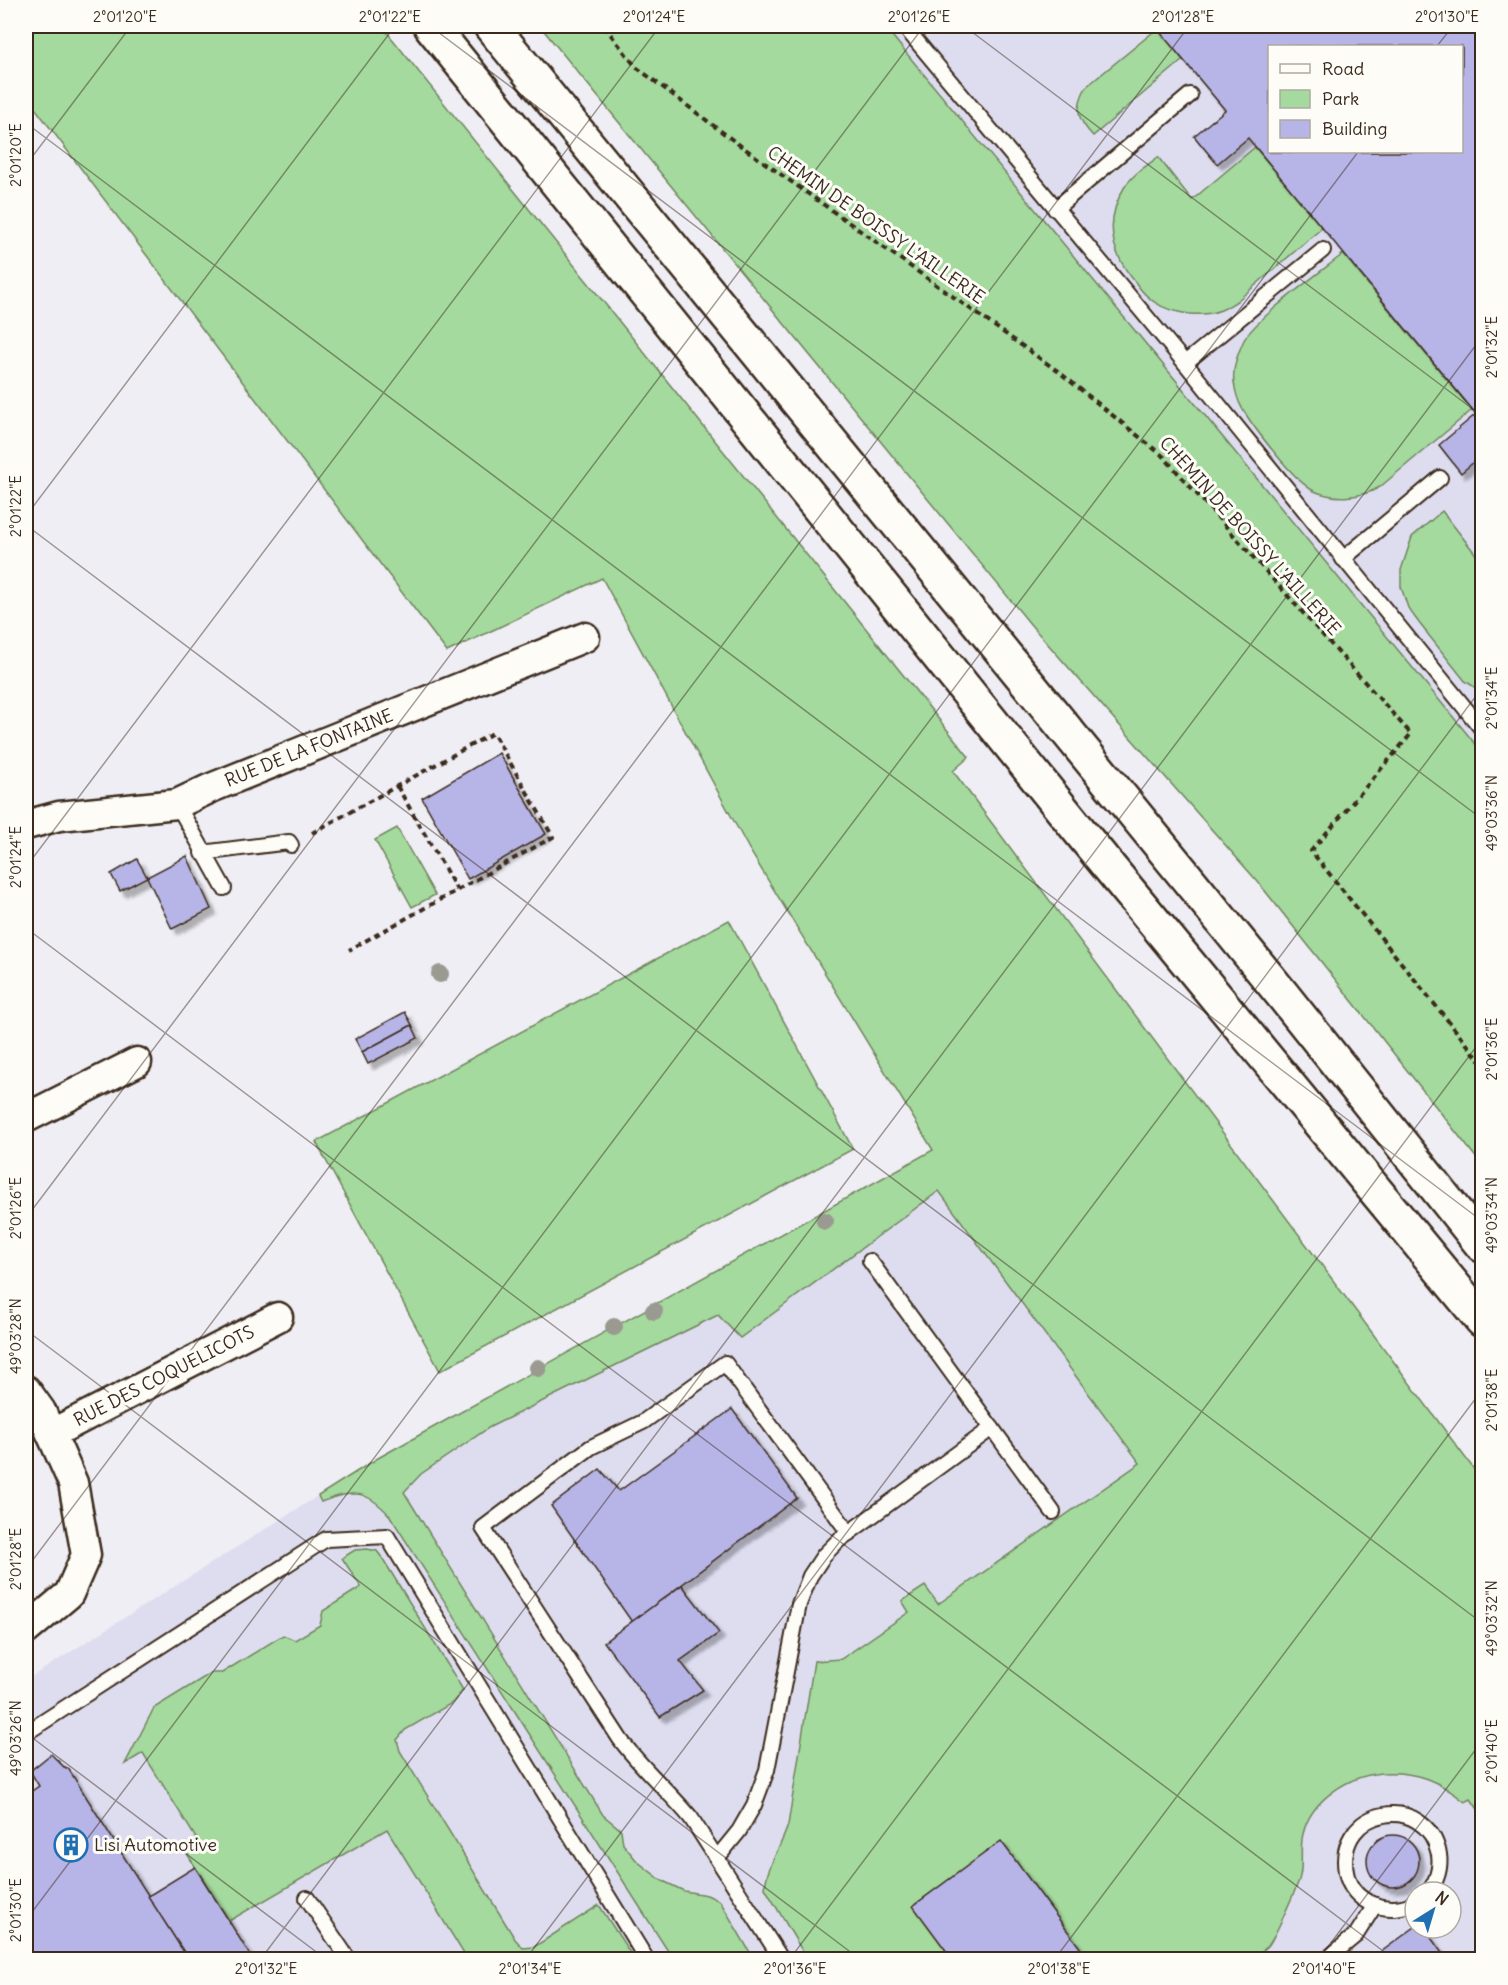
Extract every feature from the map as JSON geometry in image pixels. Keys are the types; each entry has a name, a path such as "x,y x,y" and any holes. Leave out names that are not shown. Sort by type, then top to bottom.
{"highway":[{"path":"430,26 1078,830 1473,1308 1482,1326"},
{"path":"491,26 1281,993 1482,1245"}],"street":[{"name":"RUE DE LA FONTAINE","path":"26,825 59,816 177,804 211,788 585,637"},
{"path":"26,1118 137,1062"},
{"name":"RUE DES COQUELICOTS","path":"51,1434 278,1317"},
{"path":"26,1390 41,1411 73,1483 86,1555 69,1594 26,1630"}],"lane":[{"path":"904,26 1185,363 1482,729"},
{"path":"1055,209 1190,95"},
{"path":"1185,363 1323,250"},
{"path":"1343,559 1440,478"},
{"path":"177,804 202,853 224,888"},
{"path":"202,853 289,842 291,845"},
{"path":"870,1261 1053,1512"},
{"path":"782,1959 691,1818 634,1759 620,1739 483,1528 591,1447 643,1422 725,1363 849,1533"},
{"path":"717,1858 739,1831 754,1806 766,1770 795,1619 810,1576 824,1555 849,1533 992,1428"},
{"path":"26,1732 326,1539 387,1536 647,1959"},
{"path":"1403,1907 1393,1909 1374,1905 1354,1890 1347,1877 1344,1862 1346,1847 1353,1834 1363,1823 1376,1816 1391,1813 1406,1815 1419,1822 1430,1832 1437,1845 1440,1860 1435,1880"},
{"path":"307,1899 349,1959"},
{"path":"1326,1959 1356,1935 1374,1905"}],"path":[{"name":"CHEMIN DE BOISSY L'AILLERIE","path":"604,26 636,67 734,141 1059,372 1163,456 1411,734 1311,851 1482,1063"},
{"path":"291,845 493,733 553,837 349,950"},
{"path":"397,786 458,890"}],"shaded area":[{"path":"654,26 1482,26 1482,796"},
{"path":"986,1120 1482,1815 1482,1959 26,1960 26,1680 378,1458"}],"green space":[{"path":"26,26 382,26 969,757 953,771 1482,1480 1482,1815 1471,1799 1465,1802 1436,1783 1416,1775 1381,1773 1356,1779 1344,1785 1322,1801 1307,1822 1302,1840 1300,1875 1294,1893 1271,1942 1264,1950 1250,1959 807,1959 765,1888 768,1873 788,1825 814,1661 841,1659 909,1612 902,1601 925,1586 938,1604 1140,1463 939,1191 740,1338 718,1315 490,1427 421,1474 404,1492 603,1815 621,1830 623,1844 637,1861 661,1880 684,1891 707,1895 720,1901 754,1959 673,1959 390,1516 374,1501 359,1494 342,1495 321,1502 318,1496 378,1458 933,1150 749,849 602,578 447,652 26,96"},
{"path":"540,26 884,26 1482,752 1482,1165 1258,882 1031,625"},
{"path":"1158,28 1183,60 1093,136 1083,124 1079,113 1080,101 1086,87"},
{"path":"1255,147 1322,228 1237,301 1223,309 1212,313 1192,314 1162,307 1143,292 1125,267 1115,246 1112,223 1124,188 1135,175 1158,157 1192,200"},
{"path":"1343,254 1472,410 1380,487 1365,494 1348,497 1330,496 1314,491 1296,477 1255,428 1242,408 1236,392 1234,377 1237,356 1249,333 1273,309"},
{"path":"1442,511 1478,557 1482,553 1482,692 1465,681 1419,623 1408,608 1401,587 1401,570 1412,537"},
{"path":"397,828 435,895 412,907 375,840"},
{"path":"729,920 853,1149 440,1371 316,1142"},
{"path":"355,1550 377,1551 383,1559 463,1690 452,1703 405,1730 397,1740 400,1751 515,1939 523,1948 534,1947 599,1905 634,1959 467,1959 387,1829 229,1921 186,1852 199,1843 143,1753 125,1764 154,1708 211,1673 222,1673 283,1635 295,1640 320,1625 323,1611 361,1587 342,1558"}],"building":[{"path":"1155,26 1482,26 1482,455 1461,473 1439,445 1476,414 1248,138 1217,164 1194,136 1225,110"},
{"path":"499,753 546,834 468,879 422,798"},
{"path":"187,856 211,909 172,929 147,877"},
{"path":"137,859 147,877 120,891 111,874"},
{"path":"405,1012 412,1025 362,1052 355,1039"},
{"path":"412,1025 418,1038 368,1064 362,1052"},
{"path":"732,1409 797,1498 632,1622 551,1506 600,1469 619,1491"},
{"path":"682,1585 719,1633 680,1661 703,1690 660,1717 604,1642"},
{"name":"Lisi Automotive","path":"51,1754 66,1769 68,1768 189,1960 26,1960 26,1795 39,1786 30,1771"},
{"path":"1388,1835 1398,1835 1408,1839 1415,1846 1419,1856 1419,1866 1415,1876 1410,1880 1403,1880 1403,1885 1398,1887 1388,1887 1378,1883 1371,1876 1367,1866 1367,1856 1371,1846 1378,1839"},
{"path":"1001,1841 1089,1960 953,1960 913,1906"},
{"path":"195,1867 253,1960 189,1960 148,1896"},
{"path":"1403,1936 1403,1940 1433,1940 1447,1960 1370,1960"}],"place":[{"name":"Lisi Automotive","path":"71,1845"}]}
